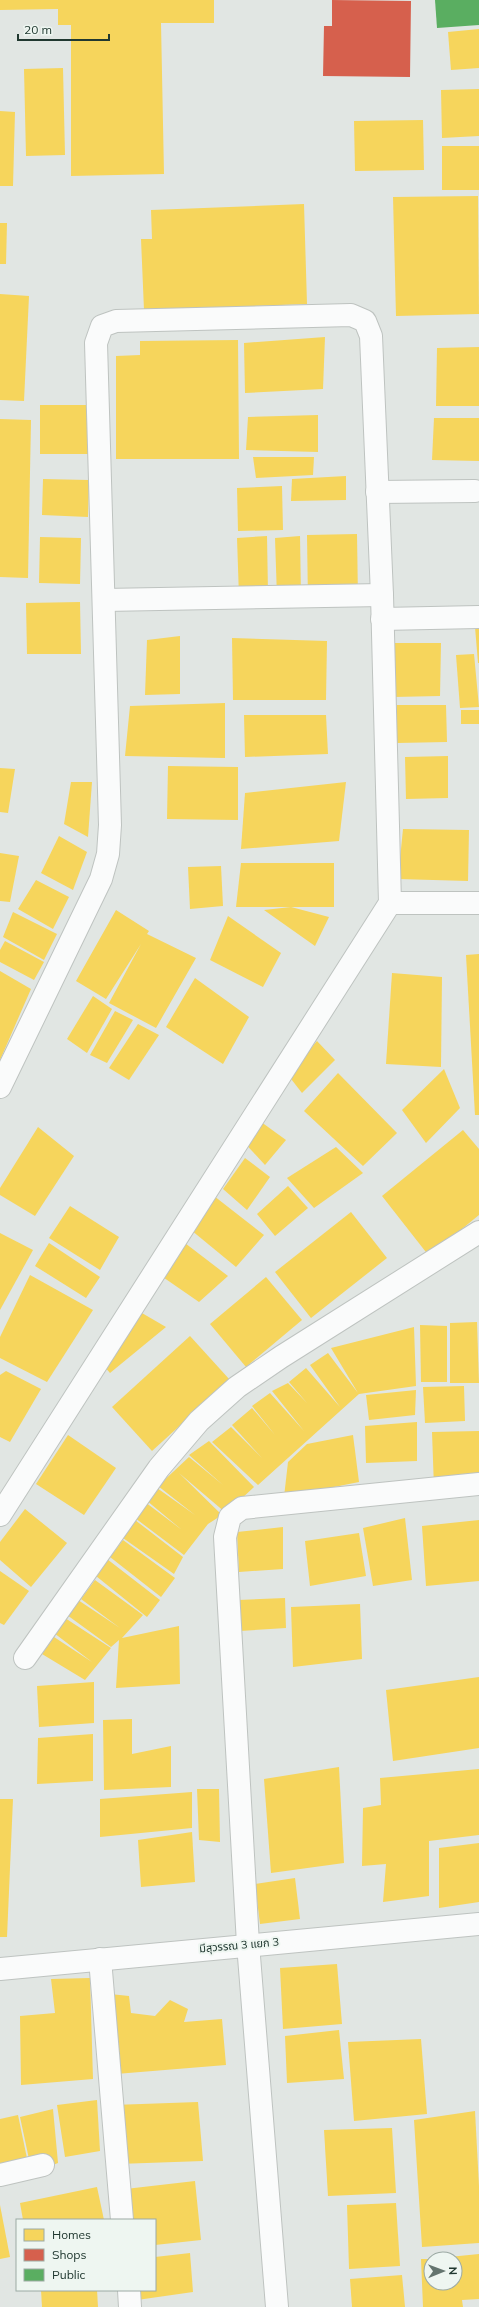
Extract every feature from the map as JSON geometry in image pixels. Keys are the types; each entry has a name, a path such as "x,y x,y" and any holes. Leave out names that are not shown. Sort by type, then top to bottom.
{"street":[{"path":"0,1087 101,879 108,854 110,825 96,343 102,326 116,321 351,315 365,321 371,336 382,595 390,903 0,1515"},
{"path":"377,492 475,491"},
{"path":"104,600 382,595"},
{"path":"382,619 479,617"},
{"path":"390,903 479,902"},
{"path":"25,1658 159,1468 199,1421 238,1387 281,1357 479,1232"},
{"path":"277,2307 248,1944 226,1537 230,1517 242,1508 479,1484"},
{"name":"มีสุวรรณ 3 แยก 3","path":"0,1969 248,1944 479,1924"},
{"path":"100,1959 122,2219"},
{"path":"0,2175 43,2165"},
{"path":"129,2291 130,2307"}],"building: Homes":[{"path":"0,0 214,0 214,23 161,23 164,174 71,176 71,25 58,25 58,9 0,10"},
{"path":"479,29 479,68 451,70 448,32"},
{"path":"63,68 65,155 26,156 24,69"},
{"path":"479,89 479,136 442,138 441,90"},
{"path":"0,111 15,112 13,186 0,186"},
{"path":"423,120 424,170 355,171 354,121"},
{"path":"442,146 479,146 479,190 442,190"},
{"path":"478,196 479,314 396,316 393,197"},
{"path":"304,204 307,304 144,310 141,239 152,239 151,210"},
{"path":"0,223 7,223 6,264 0,264"},
{"path":"0,294 29,296 24,401 0,400"},
{"path":"325,337 323,389 245,393 244,343"},
{"path":"238,340 239,459 116,459 116,356 140,355 140,341"},
{"path":"479,347 479,406 436,406 437,348"},
{"path":"40,405 96,405 96,454 40,454"},
{"path":"318,415 318,452 246,450 248,417"},
{"path":"434,418 479,418 479,461 432,460"},
{"path":"0,419 31,420 28,578 0,577"},
{"path":"253,457 314,457 313,475 256,478"},
{"path":"346,476 346,500 291,501 292,479"},
{"path":"43,479 89,480 88,517 42,515"},
{"path":"282,486 283,530 238,531 237,488"},
{"path":"357,534 358,600 308,603 307,535"},
{"path":"267,536 268,593 239,597 237,538"},
{"path":"300,536 301,597 277,597 275,538"},
{"path":"40,537 81,538 80,584 39,583"},
{"path":"80,602 81,654 27,654 26,603"},
{"path":"475,627 479,627 479,663 478,663"},
{"path":"180,636 180,694 145,695 147,640"},
{"path":"232,638 327,641 326,700 233,700"},
{"path":"392,643 441,643 440,696 393,697"},
{"path":"474,654 479,707 460,708 456,655"},
{"path":"225,703 225,758 125,756 130,706"},
{"path":"397,705 446,705 447,742 397,743"},
{"path":"461,710 479,710 479,724 461,724"},
{"path":"244,715 326,715 328,754 245,757"},
{"path":"448,756 448,798 406,799 405,757"},
{"path":"168,766 238,767 238,820 167,819"},
{"path":"0,768 15,769 8,813 0,812"},
{"path":"71,782 92,782 88,837 64,824"},
{"path":"346,782 339,841 241,849 245,793"},
{"path":"403,829 469,830 468,881 398,879"},
{"path":"59,836 87,852 73,890 41,873"},
{"path":"0,853 19,856 10,902 0,901"},
{"path":"241,863 334,863 334,907 236,907"},
{"path":"221,866 223,906 190,909 188,867"},
{"path":"36,880 69,897 53,929 18,909"},
{"path":"291,907 329,917 315,946 264,910"},
{"path":"116,910 149,931 147,934 196,958 156,1028 109,1003 141,944 106,999 76,981"},
{"path":"13,912 57,934 44,960 3,937"},
{"path":"228,916 281,953 263,987 210,960"},
{"path":"5,941 44,962 34,980 0,962 0,950"},
{"path":"479,954 479,1115 475,1115 466,955"},
{"path":"0,971 31,989 0,1060"},
{"path":"392,973 442,977 441,1067 386,1064"},
{"path":"195,978 249,1017 223,1064 166,1027"},
{"path":"93,996 112,1009 87,1053 67,1039"},
{"path":"115,1011 133,1020 107,1063 90,1055"},
{"path":"138,1024 159,1035 129,1080 109,1068"},
{"path":"317,1041 335,1060 302,1093 288,1075"},
{"path":"444,1069 460,1108 426,1143 402,1110"},
{"path":"338,1073 397,1133 363,1166 304,1111"},
{"path":"257,1119 286,1140 265,1165 240,1138"},
{"path":"38,1127 74,1156 35,1216 0,1195 0,1188"},
{"path":"463,1130 479,1149 479,1215 429,1256 382,1196"},
{"path":"336,1147 363,1173 314,1208 287,1178"},
{"path":"245,1158 270,1177 247,1210 223,1189"},
{"path":"288,1186 308,1208 275,1236 257,1214"},
{"path":"214,1196 264,1235 236,1267 191,1230"},
{"path":"70,1206 119,1237 100,1270 49,1238"},
{"path":"351,1212 387,1258 311,1318 275,1272"},
{"path":"0,1233 33,1250 0,1310"},
{"path":"181,1240 228,1276 199,1302 157,1273"},
{"path":"49,1243 100,1277 86,1298 35,1266"},
{"path":"30,1275 93,1310 47,1382 0,1358 0,1337"},
{"path":"266,1277 302,1320 246,1367 210,1324"},
{"path":"135,1309 166,1327 110,1373 99,1360"},
{"path":"477,1322 479,1383 450,1383 450,1323"},
{"path":"420,1325 447,1326 447,1382 421,1382"},
{"path":"414,1327 416,1386 359,1394 258,1485 212,1442 231,1427 262,1458 232,1425 252,1408 275,1435 252,1406 270,1393 304,1431 272,1391 288,1383 307,1403 289,1382 306,1368 340,1407 310,1365 328,1353 358,1393 331,1348"},
{"path":"190,1336 230,1380 152,1451 112,1407"},
{"path":"6,1371 41,1389 10,1442 0,1437 0,1375"},
{"path":"464,1386 465,1421 425,1423 423,1387"},
{"path":"416,1390 415,1415 369,1420 366,1395"},
{"path":"417,1422 417,1461 366,1463 365,1426"},
{"path":"479,1431 479,1484 434,1488 432,1432"},
{"path":"68,1435 116,1468 84,1515 36,1484"},
{"path":"353,1435 359,1482 284,1497 288,1462 307,1444"},
{"path":"209,1441 254,1487 226,1513 179,1473 222,1515 208,1524 184,1555 135,1518 145,1502 182,1530 146,1500 157,1488 195,1515 158,1486 189,1457 223,1485 189,1455"},
{"path":"25,1509 67,1543 31,1587 0,1560 0,1542"},
{"path":"405,1518 412,1580 373,1586 363,1528"},
{"path":"135,1520 183,1557 174,1574 123,1538"},
{"path":"479,1520 479,1581 426,1586 422,1526"},
{"path":"283,1527 283,1569 239,1572 237,1532"},
{"path":"359,1533 366,1576 310,1586 305,1541"},
{"path":"123,1540 175,1578 161,1597 110,1557"},
{"path":"107,1559 160,1600 147,1617 96,1576"},
{"path":"0,1571 29,1591 4,1625 0,1623"},
{"path":"95,1580 143,1615 122,1638 179,1626 180,1684 116,1688 119,1640 111,1647 67,1615 78,1600 120,1628 81,1599"},
{"path":"285,1598 286,1628 240,1631 238,1600"},
{"path":"360,1604 362,1659 293,1667 291,1607"},
{"path":"65,1618 111,1648 85,1680 42,1654 54,1637 92,1662 54,1633"},
{"path":"479,1677 479,1748 393,1761 386,1690"},
{"path":"94,1682 94,1723 39,1727 37,1686"},
{"path":"132,1719 132,1754 171,1746 171,1787 104,1790 103,1720"},
{"path":"93,1734 93,1781 37,1784 38,1738"},
{"path":"339,1767 344,1863 271,1873 264,1779"},
{"path":"479,1769 479,1835 429,1841 429,1896 383,1902 386,1864 362,1866 363,1808 381,1805 380,1778"},
{"path":"197,1789 219,1789 220,1842 199,1840"},
{"path":"192,1792 192,1828 100,1837 100,1799"},
{"path":"0,1799 13,1799 7,1937 0,1937"},
{"path":"192,1832 195,1882 141,1887 138,1840"},
{"path":"479,1843 479,1902 439,1908 439,1848"},
{"path":"295,1878 300,1919 260,1924 255,1884"},
{"path":"337,1964 342,2024 283,2029 280,1968"},
{"path":"90,1978 93,2079 21,2085 20,2016 55,2013 51,1979"},
{"path":"110,1994 129,1996 131,2013 155,2016 170,2000 188,2009 184,2022 222,2019 226,2065 116,2074"},
{"path":"339,2030 344,2079 287,2083 285,2036"},
{"path":"421,2039 427,2114 354,2121 348,2042"},
{"path":"97,2100 100,2151 65,2157 57,2105"},
{"path":"198,2102 203,2161 118,2164 113,2105"},
{"path":"53,2109 58,2163 32,2173 20,2117"},
{"path":"475,2111 479,2186 479,2243 422,2247 414,2120"},
{"path":"18,2115 29,2168 0,2175 0,2119"},
{"path":"392,2128 396,2193 328,2196 324,2130"},
{"path":"195,2181 201,2240 156,2245 156,2219 111,2219 108,2191"},
{"path":"97,2187 104,2219 23,2219 20,2203"},
{"path":"396,2203 400,2266 349,2269 347,2205"},
{"path":"0,2205 10,2257 0,2259"},
{"path":"190,2253 193,2292 130,2301 129,2291 156,2291 156,2257"},
{"path":"479,2254 479,2299 462,2300 463,2307 423,2307 421,2259 423,2259 423,2291 463,2291 463,2256"},
{"path":"402,2275 405,2307 352,2307 350,2279"},
{"path":"41,2291 97,2291 98,2307 42,2307"}],"building: Shops":[{"path":"332,0 411,1 410,77 323,76 324,26 332,26"}],"building: Public":[{"path":"435,0 479,0 479,25 437,28"}]}
